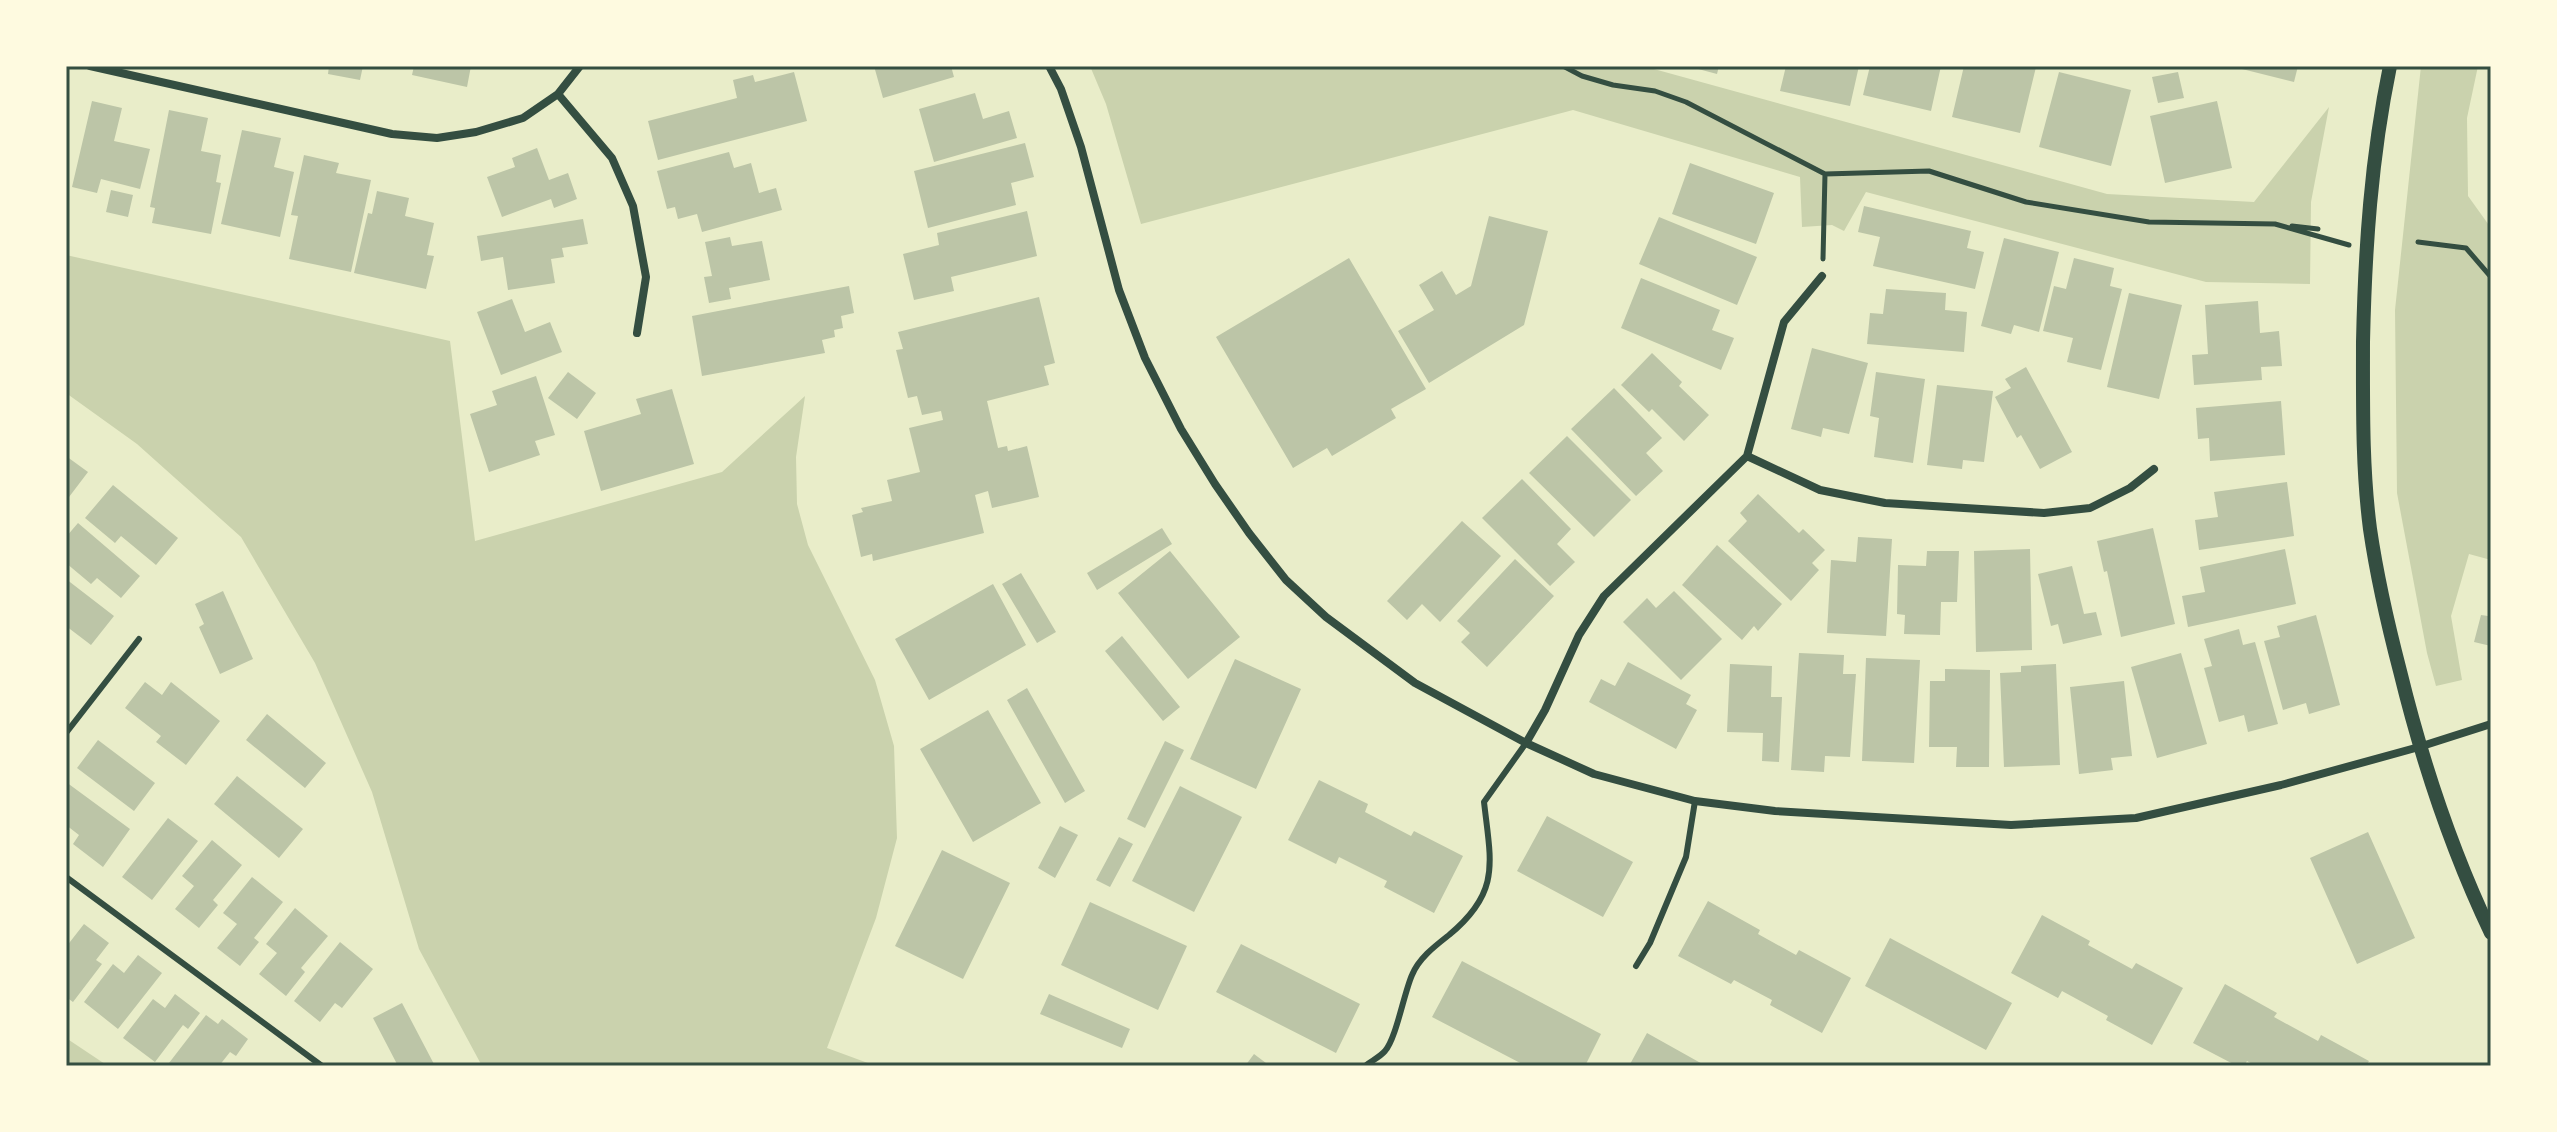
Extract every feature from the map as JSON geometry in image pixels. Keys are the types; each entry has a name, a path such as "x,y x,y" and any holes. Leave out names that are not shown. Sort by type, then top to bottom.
{"street":[{"path":"90,66 392,134 437,138 476,132 523,118 558,94 580,66"},
{"path":"1049,66 1061,89 1081,147 1119,290 1145,358 1181,429 1249,533 1286,580 1326,617 1415,683 1526,743 1594,774 1695,801 1775,811 2011,825 2077,823 2165,812 2281,785 2491,724"},
{"path":"2390,66 2373,159 2365,249 2364,464 2371,531 2390,630 2419,747 2451,841 2491,933"},
{"path":"558,94 612,158 633,206 646,277 637,333"},
{"path":"1526,743 1545,710 1579,635 1604,596 1747,456 1784,322 1822,276"},
{"path":"1747,456 1820,490 1885,503 2044,513 2090,508 2130,488 2154,469"}],"lane":[{"path":"66,733 139,639"},
{"path":"1365,1066 1387,1049 1412,973 1426,955 1470,918 1482,900 1491,862 1484,802 1526,743"},
{"path":"1636,966 1650,943 1686,857 1695,801"},
{"path":"66,877 322,1066"}],"path":[{"path":"1563,66 1582,76 1613,85 1655,91 1686,102 1825,174 1929,171 2026,202 2149,222 2275,224 2318,229"},
{"path":"1822,276 1825,174"},
{"path":"2275,224 2365,249"},
{"path":"2418,242 2466,248 2491,277"}],"green space":[{"path":"1090,66 1643,66 2107,194 2254,202 2329,107 2311,202 2310,284 2206,282 1866,192 1844,231 1832,225 1802,227 1800,177 1573,110 1141,224 1106,104"},
{"path":"2421,66 2478,66 2467,118 2468,196 2491,228 2491,560 2469,554 2451,616 2462,680 2436,686 2397,493 2395,310"},
{"path":"66,255 450,341 475,541 722,472 805,396 796,457 797,504 808,545 875,680 894,746 897,838 876,918 827,1048 876,1066 482,1066 419,949 372,792 315,663 241,537 137,444 66,393"},
{"path":"66,1038 108,1066 66,1066"}],"building":[{"path":"329,66 363,66 360,80 328,74"},
{"path":"414,66 471,66 467,87 412,75"},
{"path":"640,66 696,66 696,69 640,70"},
{"path":"874,66 951,66 954,77 883,98"},
{"path":"1687,66 1719,66 1717,74"},
{"path":"1786,66 1859,66 1850,106 1780,91"},
{"path":"1870,66 1941,66 1931,111 1863,95"},
{"path":"1964,66 2036,67 2020,133 1952,117"},
{"path":"2230,66 2298,66 2294,82"},
{"path":"794,72 807,121 658,160 648,121 737,98 733,80 753,75 755,82"},
{"path":"2059,72 2131,90 2111,166 2039,147"},
{"path":"2178,72 2184,98 2158,103 2152,77"},
{"path":"975,93 983,119 1009,111 1017,138 934,162 919,109"},
{"path":"92,101 122,108 114,141 150,149 140,189 101,179 97,193 72,187"},
{"path":"2217,101 2232,168 2165,183 2150,116"},
{"path":"169,110 208,118 201,151 221,155 216,182 221,183 211,234 152,223 155,208 150,207"},
{"path":"242,130 281,138 274,167 294,172 280,237 221,224"},
{"path":"1025,143 1034,177 1011,183 1016,205 928,228 914,171"},
{"path":"537,148 549,180 568,173 577,199 554,208 551,199 502,217 487,177 515,167 512,158"},
{"path":"729,152 734,168 751,163 759,193 776,188 782,210 702,232 697,214 678,219 675,207 667,209 657,171"},
{"path":"304,155 339,163 336,173 371,180 351,272 289,259 298,216 291,215"},
{"path":"1690,163 1774,193 1756,244 1672,214"},
{"path":"111,190 133,195 128,217 106,212"},
{"path":"377,191 409,198 405,216 434,223 427,255 434,256 426,289 354,273 368,213 372,214"},
{"path":"1864,206 1971,231 1967,248 1984,252 1975,289 1873,266 1880,237 1858,232"},
{"path":"1027,211 1037,256 951,277 954,291 914,300 903,254 939,245 937,233"},
{"path":"1489,216 1548,231 1524,325 1429,383 1398,331 1434,310 1419,285 1442,271 1456,295 1471,286"},
{"path":"1659,217 1757,257 1737,305 1639,264"},
{"path":"583,219 588,244 562,248 564,257 551,259 555,283 508,290 503,257 481,261 477,236"},
{"path":"730,237 732,246 762,241 770,280 729,288 731,299 709,303 704,277 712,276 705,242"},
{"path":"2004,238 2059,252 2039,332 2014,325 2011,334 1981,326"},
{"path":"1349,258 1426,389 1391,409 1396,418 1332,456 1327,448 1293,468 1216,337"},
{"path":"2074,258 2114,268 2110,286 2122,289 2101,370 2067,362 2073,338 2043,331 2054,286 2066,289"},
{"path":"1641,278 1720,310 1712,330 1734,338 1721,370 1621,328"},
{"path":"849,286 854,313 841,316 843,328 834,330 835,337 822,340 825,353 702,376 692,316"},
{"path":"1886,289 1946,293 1945,310 1967,312 1964,352 1867,344 1870,313 1883,314"},
{"path":"2129,293 2182,305 2159,399 2107,387"},
{"path":"1039,297 1055,363 1044,366 1049,385 987,401 998,448 1007,446 1008,451 1027,446 1039,497 992,508 988,491 975,495 984,533 873,561 872,554 861,557 852,515 863,512 861,508 892,501 887,480 920,472 909,428 943,420 941,411 922,415 917,396 908,398 896,350 903,349 898,332"},
{"path":"512,299 525,332 550,322 562,352 501,375 477,312"},
{"path":"2258,301 2260,333 2279,331 2282,366 2261,367 2262,380 2194,385 2192,355 2208,354 2205,305"},
{"path":"1812,348 1868,363 1849,434 1823,428 1821,437 1791,429"},
{"path":"1652,353 1682,382 1679,386 1709,415 1684,441 1652,409 1649,412 1621,385"},
{"path":"2026,367 2072,452 2040,469 2021,435 2017,438 1995,397 2011,388 2005,379"},
{"path":"568,372 596,393 577,419 548,398"},
{"path":"1876,372 1925,379 1913,463 1874,457 1879,418 1870,416"},
{"path":"536,376 555,435 535,441 540,455 489,472 470,414 497,405 492,391"},
{"path":"1937,385 1993,391 1984,462 1963,460 1962,469 1927,465"},
{"path":"1614,388 1662,438 1646,453 1663,471 1636,496 1571,429"},
{"path":"672,389 694,464 601,491 584,431 641,414 636,399"},
{"path":"2281,401 2285,455 2210,461 2209,438 2198,439 2196,408"},
{"path":"1567,436 1631,500 1594,537 1529,473"},
{"path":"66,456 88,472 66,501"},
{"path":"1522,479 1571,529 1557,544 1575,562 1550,586 1482,518"},
{"path":"2287,482 2294,536 2199,550 2195,520 2218,517 2214,492"},
{"path":"113,485 178,538 156,565 121,536 115,543 85,518"},
{"path":"1758,494 1799,533 1803,529 1825,550 1812,563 1819,570 1791,601 1728,541 1747,521 1740,513"},
{"path":"1462,521 1501,556 1440,622 1422,604 1407,620 1387,601"},
{"path":"78,523 140,576 121,598 97,578 91,584 66,563 66,537"},
{"path":"1162,528 1172,544 1097,590 1087,573"},
{"path":"2153,528 2175,624 2121,637 2107,571 2104,572 2097,541"},
{"path":"1858,537 1892,539 1886,636 1827,633 1831,560 1856,562"},
{"path":"1717,545 1782,604 1758,631 1754,626 1742,640 1682,585"},
{"path":"2030,549 2032,650 1976,652 1974,551"},
{"path":"2285,549 2296,604 2188,627 2182,596 2205,592 2200,567"},
{"path":"1170,551 1240,637 1188,679 1118,593"},
{"path":"1927,551 1959,551 1957,602 1941,602 1940,635 1904,634 1905,615 1897,614 1898,565 1926,566"},
{"path":"1515,559 1554,596 1487,667 1461,642 1470,633 1457,621"},
{"path":"2072,566 2084,614 2096,612 2102,635 2063,644 2058,624 2051,626 2038,574"},
{"path":"1021,573 1056,632 1037,643 1002,584"},
{"path":"66,579 114,616 91,645 66,626"},
{"path":"993,584 1026,645 929,700 895,639"},
{"path":"223,591 253,659 220,674 199,627 204,624 195,604"},
{"path":"1674,591 1722,639 1681,680 1623,622 1647,598 1656,608"},
{"path":"2491,610 2491,646 2474,642 2481,615 2488,616"},
{"path":"2316,615 2340,705 2309,714 2306,703 2283,710 2264,641 2280,637 2277,626"},
{"path":"2239,629 2243,645 2255,642 2278,724 2248,732 2244,715 2219,722 2204,668 2212,666 2204,639"},
{"path":"1122,636 1180,707 1163,721 1105,651"},
{"path":"1799,653 1844,655 1843,674 1856,674 1850,757 1825,756 1824,772 1791,770"},
{"path":"2181,653 2207,744 2157,758 2131,667"},
{"path":"1866,658 1920,660 1914,763 1862,761"},
{"path":"1235,659 1301,689 1256,789 1190,759"},
{"path":"1628,662 1691,695 1686,704 1697,710 1676,749 1589,702 1601,679 1615,686"},
{"path":"1730,664 1772,666 1771,697 1782,697 1779,762 1762,761 1763,733 1727,732"},
{"path":"2056,664 2060,765 2004,767 2000,673 2021,672 2021,666"},
{"path":"1945,669 1990,670 1989,767 1956,767 1957,747 1929,747 1930,681 1945,681"},
{"path":"2124,681 2132,756 2111,758 2113,770 2079,774 2070,687"},
{"path":"145,682 162,695 171,682 220,721 186,765 156,742 161,736 125,708"},
{"path":"1027,688 1085,791 1065,803 1007,700"},
{"path":"988,710 1041,803 973,842 920,749"},
{"path":"267,714 326,763 305,788 246,740"},
{"path":"98,740 155,783 134,811 77,768"},
{"path":"1165,741 1184,750 1145,828 1127,819"},
{"path":"237,776 303,829 279,858 214,804"},
{"path":"1319,780 1368,804 1365,812 1411,836 1414,831 1463,856 1434,913 1384,887 1387,881 1339,857 1336,864 1288,840"},
{"path":"66,782 130,829 103,867 73,844 79,835 66,825"},
{"path":"1180,786 1242,817 1194,912 1132,881"},
{"path":"1547,816 1633,862 1603,917 1517,871"},
{"path":"168,818 198,841 152,900 122,877"},
{"path":"1060,826 1078,835 1055,878 1038,868"},
{"path":"2368,832 2415,938 2357,964 2310,858"},
{"path":"1119,837 1133,844 1110,887 1096,880"},
{"path":"212,840 242,865 213,900 218,905 199,928 175,909 194,886 182,876"},
{"path":"942,850 1010,883 963,979 895,946"},
{"path":"252,877 283,902 254,938 259,942 240,966 217,948 237,924 223,913"},
{"path":"1708,901 1760,930 1758,934 1796,955 1799,950 1851,978 1822,1033 1770,1005 1772,1000 1734,980 1731,984 1678,956"},
{"path":"1090,902 1187,946 1158,1010 1061,965"},
{"path":"295,908 328,936 301,968 305,972 286,996 259,974 277,953 266,944"},
{"path":"2042,915 2090,941 2088,945 2132,969 2136,963 2183,988 2152,1045 2062,991 2058,998 2011,973"},
{"path":"84,924 109,943 96,960 102,964 73,1002 66,997 66,947"},
{"path":"1890,938 2012,1003 1986,1050 1865,986"},
{"path":"340,942 373,969 342,1008 335,1003 320,1022 294,1001"},
{"path":"1241,944 1360,1004 1336,1053 1216,992"},
{"path":"138,955 162,973 118,1029 84,1002 113,964 124,973"},
{"path":"1462,961 1601,1034 1585,1066 1526,1066 1432,1017"},
{"path":"2225,984 2277,1013 2274,1017 2318,1041 2321,1035 2369,1061 2366,1066 2256,1066 2247,1061 2244,1066 2237,1066 2193,1043"},
{"path":"175,994 200,1013 188,1029 183,1025 155,1062 123,1038 153,999 165,1008"},
{"path":"1049,994 1130,1029 1122,1048 1040,1014"},
{"path":"402,1003 435,1066 398,1066 373,1018"},
{"path":"206,1015 218,1024 222,1019 248,1039 236,1056 230,1052 219,1066 172,1066 169,1063"},
{"path":"1647,1033 1706,1066 1629,1066"},
{"path":"1254,1054 1270,1066 1245,1066"}]}
